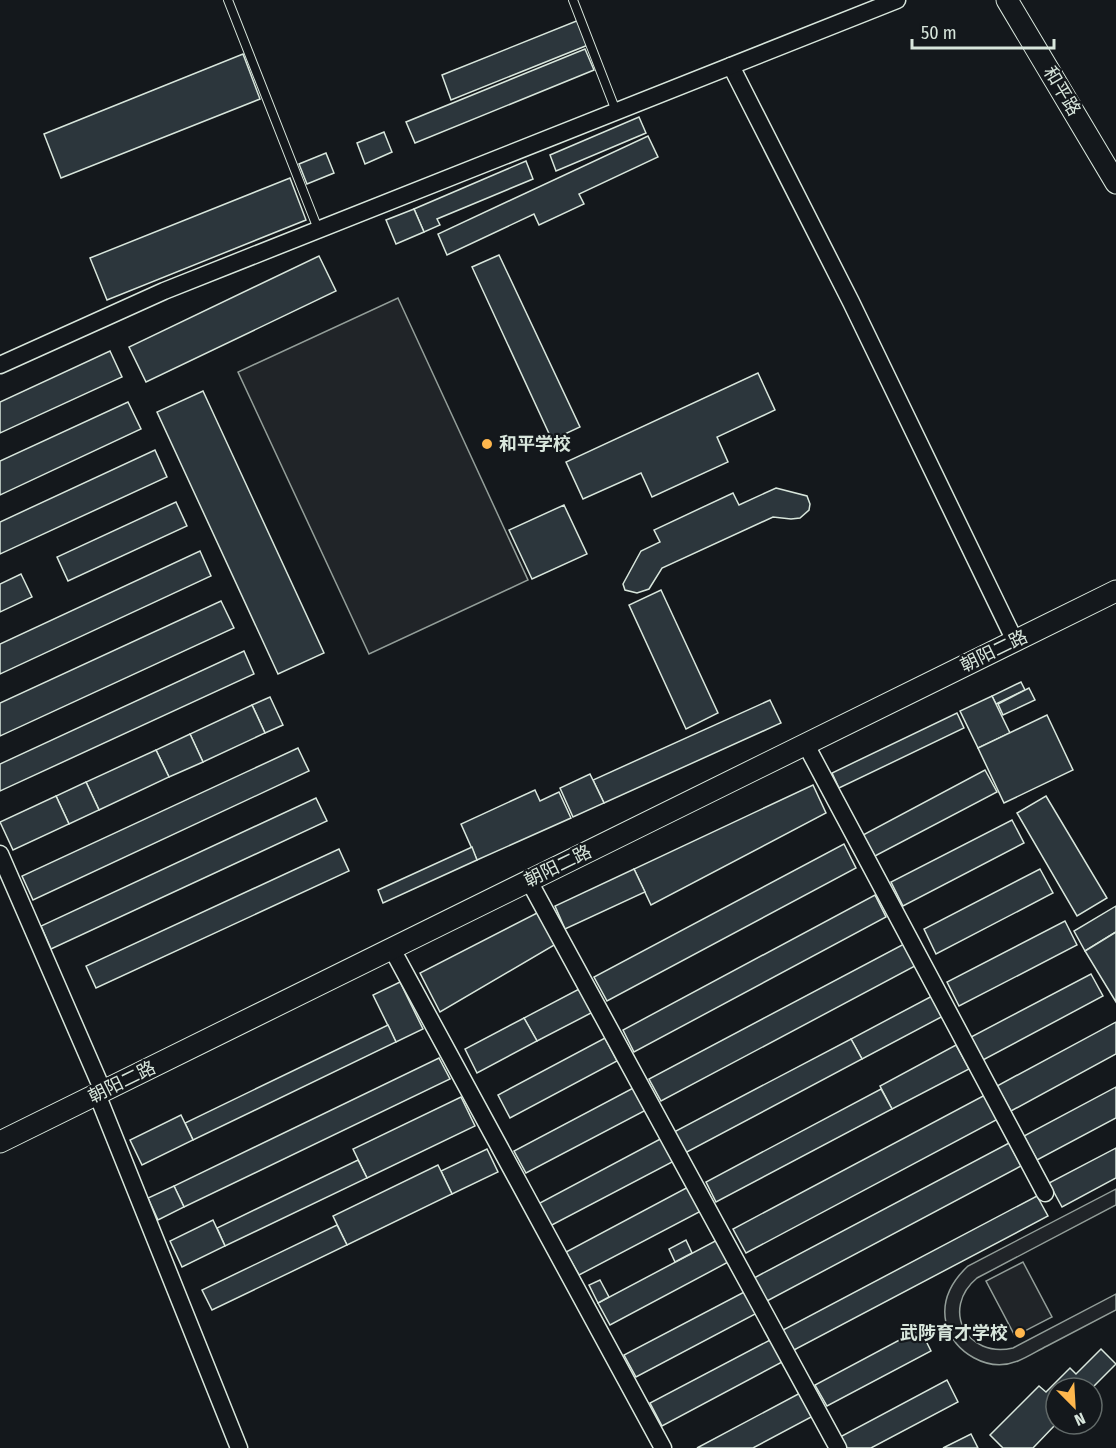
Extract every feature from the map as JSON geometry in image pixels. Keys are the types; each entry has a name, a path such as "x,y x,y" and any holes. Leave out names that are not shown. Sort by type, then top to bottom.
{"street":[{"path":"0,365 164,291 897,0"},
{"name":"和平路","path":"1007,0 1116,183"},
{"path":"730,66 851,302 1015,641"},
{"name":"朝阳二路","path":"0,1142 1116,591"},
{"path":"806,743 1045,1193"},
{"path":"0,854 100,1092 239,1448"},
{"path":"529,881 838,1448"},
{"path":"392,949 663,1448"}],"lane":[{"path":"228,0 318,229"},
{"path":"573,0 616,111"}],"shaded area":[{"path":"398,298 528,580 369,654 238,372"},
{"path":"1116,1189 1116,1205 977,1278 966,1290 961,1304 960,1317 964,1329 972,1339 983,1346 997,1349 1013,1348 1116,1294 1116,1310 1018,1361 1007,1364 984,1362 964,1351 950,1334 945,1315 949,1292 962,1272 968,1266"},
{"path":"1023,1262 1052,1317 1015,1336 986,1281"}],"building":[{"path":"579,20 588,45 451,100 442,75"},
{"path":"585,49 594,70 415,143 406,122"},
{"path":"243,54 260,99 61,178 44,134"},
{"path":"639,117 646,133 556,171 550,155"},
{"path":"384,132 392,152 365,164 357,143"},
{"path":"648,136 658,157 579,194 584,204 539,225 534,214 447,255 438,234"},
{"path":"326,153 334,173 307,184 299,164"},
{"path":"526,161 533,179 437,219 440,225 424,232 414,209"},
{"path":"290,178 306,220 107,300 90,258"},
{"path":"414,209 424,232 396,244 386,220"},
{"path":"499,255 580,427 552,440 472,267"},
{"path":"319,256 336,291 146,382 129,347"},
{"path":"110,351 122,377 0,433 0,402"},
{"path":"758,373 775,410 717,437 728,462 652,497 641,473 583,499 566,462"},
{"path":"203,391 324,653 278,674 157,412"},
{"path":"128,402 141,429 0,495 0,461"},
{"path":"155,450 167,477 0,554 0,522"},
{"path":"776,488 807,496 810,504 809,510 800,518 773,517 662,568 649,589 637,593 625,590 623,584 641,551 660,542 654,530 733,493 739,505"},
{"path":"176,502 187,526 68,581 57,557"},
{"path":"564,505 587,554 532,579 509,530"},
{"path":"200,551 211,576 0,674 0,644"},
{"path":"21,574 32,597 0,612 0,584"},
{"path":"661,590 718,713 686,729 629,605"},
{"path":"221,601 234,628 0,736 0,703"},
{"path":"244,651 254,674 0,791 0,764"},
{"path":"1021,682 1025,690 996,704 992,696"},
{"path":"1029,688 1035,700 1003,715 998,704"},
{"path":"992,696 1010,733 978,748 960,711"},
{"path":"270,697 283,725 265,733 252,705"},
{"path":"770,700 781,723 604,803 593,780"},
{"path":"252,705 265,733 203,762 190,734"},
{"path":"957,713 964,728 839,788 832,773"},
{"path":"1047,715 1073,770 1004,803 978,748"},
{"path":"190,734 203,762 169,777 156,750"},
{"path":"298,748 309,771 33,900 22,876"},
{"path":"156,750 169,777 99,810 86,782"},
{"path":"985,770 997,792 875,856 863,835"},
{"path":"590,774 604,803 573,817 560,788"},
{"path":"86,782 99,810 69,824 56,796"},
{"path":"813,785 826,813 651,905 634,869"},
{"path":"535,790 540,801 559,792 571,818 477,860 461,824"},
{"path":"56,796 69,824 13,850 0,822"},
{"path":"1046,796 1107,898 1077,916 1017,813"},
{"path":"316,798 327,821 51,949 41,926"},
{"path":"1012,820 1024,843 903,906 891,882"},
{"path":"844,844 856,868 607,1001 594,977"},
{"path":"472,847 477,860 383,903 378,890"},
{"path":"339,849 349,871 96,988 86,966"},
{"path":"634,869 645,892 565,929 555,906"},
{"path":"1040,869 1053,893 936,954 924,929"},
{"path":"875,895 886,917 634,1052 623,1030"},
{"path":"1116,906 1116,932 1085,951 1074,931"},
{"path":"539,912 556,944 440,1012 420,973"},
{"path":"1065,921 1077,945 959,1006 947,982"},
{"path":"1116,932 1116,1002 1085,951"},
{"path":"904,944 915,966 661,1101 649,1079"},
{"path":"1091,974 1103,996 983,1060 971,1037"},
{"path":"400,982 423,1029 396,1042 373,995"},
{"path":"581,988 593,1012 537,1041 524,1018"},
{"path":"934,995 945,1015 862,1059 851,1039"},
{"path":"524,1018 537,1041 477,1073 465,1049"},
{"path":"1116,1022 1116,1054 1011,1111 997,1086"},
{"path":"388,1025 396,1042 193,1140 185,1123"},
{"path":"605,1038 617,1061 510,1118 498,1095"},
{"path":"851,1039 862,1059 685,1153 674,1132"},
{"path":"956,1045 969,1069 892,1109 880,1086"},
{"path":"439,1058 450,1079 184,1207 174,1186"},
{"path":"637,1086 648,1109 526,1173 514,1151"},
{"path":"1116,1087 1116,1118 1037,1160 1024,1136"},
{"path":"881,1089 892,1109 716,1202 706,1182"},
{"path":"985,1095 998,1119 746,1253 733,1229"},
{"path":"461,1097 475,1126 367,1178 353,1149"},
{"path":"181,1115 193,1140 142,1165 130,1140"},
{"path":"664,1137 676,1160 550,1226 538,1204"},
{"path":"1009,1143 1021,1166 767,1301 754,1278"},
{"path":"1116,1148 1116,1178 1062,1207 1049,1183"},
{"path":"487,1149 498,1172 452,1194 441,1171"},
{"path":"358,1160 367,1178 225,1246 217,1228"},
{"path":"438,1165 452,1194 347,1245 333,1216"},
{"path":"174,1186 184,1207 158,1220 148,1198"},
{"path":"690,1186 703,1210 579,1275 566,1252"},
{"path":"1037,1196 1048,1216 794,1350 783,1330"},
{"path":"213,1220 225,1246 182,1267 170,1241"},
{"path":"337,1225 347,1245 212,1310 202,1290"},
{"path":"721,1238 732,1260 610,1325 598,1303"},
{"path":"686,1240 692,1253 675,1262 669,1249"},
{"path":"600,1280 609,1297 598,1303 589,1285"},
{"path":"748,1290 759,1312 636,1377 624,1355"},
{"path":"920,1329 931,1351 827,1406 815,1385"},
{"path":"772,1339 784,1361 662,1426 650,1403"},
{"path":"1101,1349 1116,1364 1104,1376 1062,1376 1070,1368 1076,1374"},
{"path":"947,1380 958,1402 871,1448 846,1448 840,1437"},
{"path":"1039,1386 1044,1390 1044,1436 1033,1448 1003,1448 990,1435"},
{"path":"802,1392 815,1415 753,1448 697,1448"},
{"path":"971,1434 978,1448 943,1448"}],"place":[{"name":"和平学校","path":"487,444"},
{"name":"武陟育才学校","path":"1020,1333"}]}
